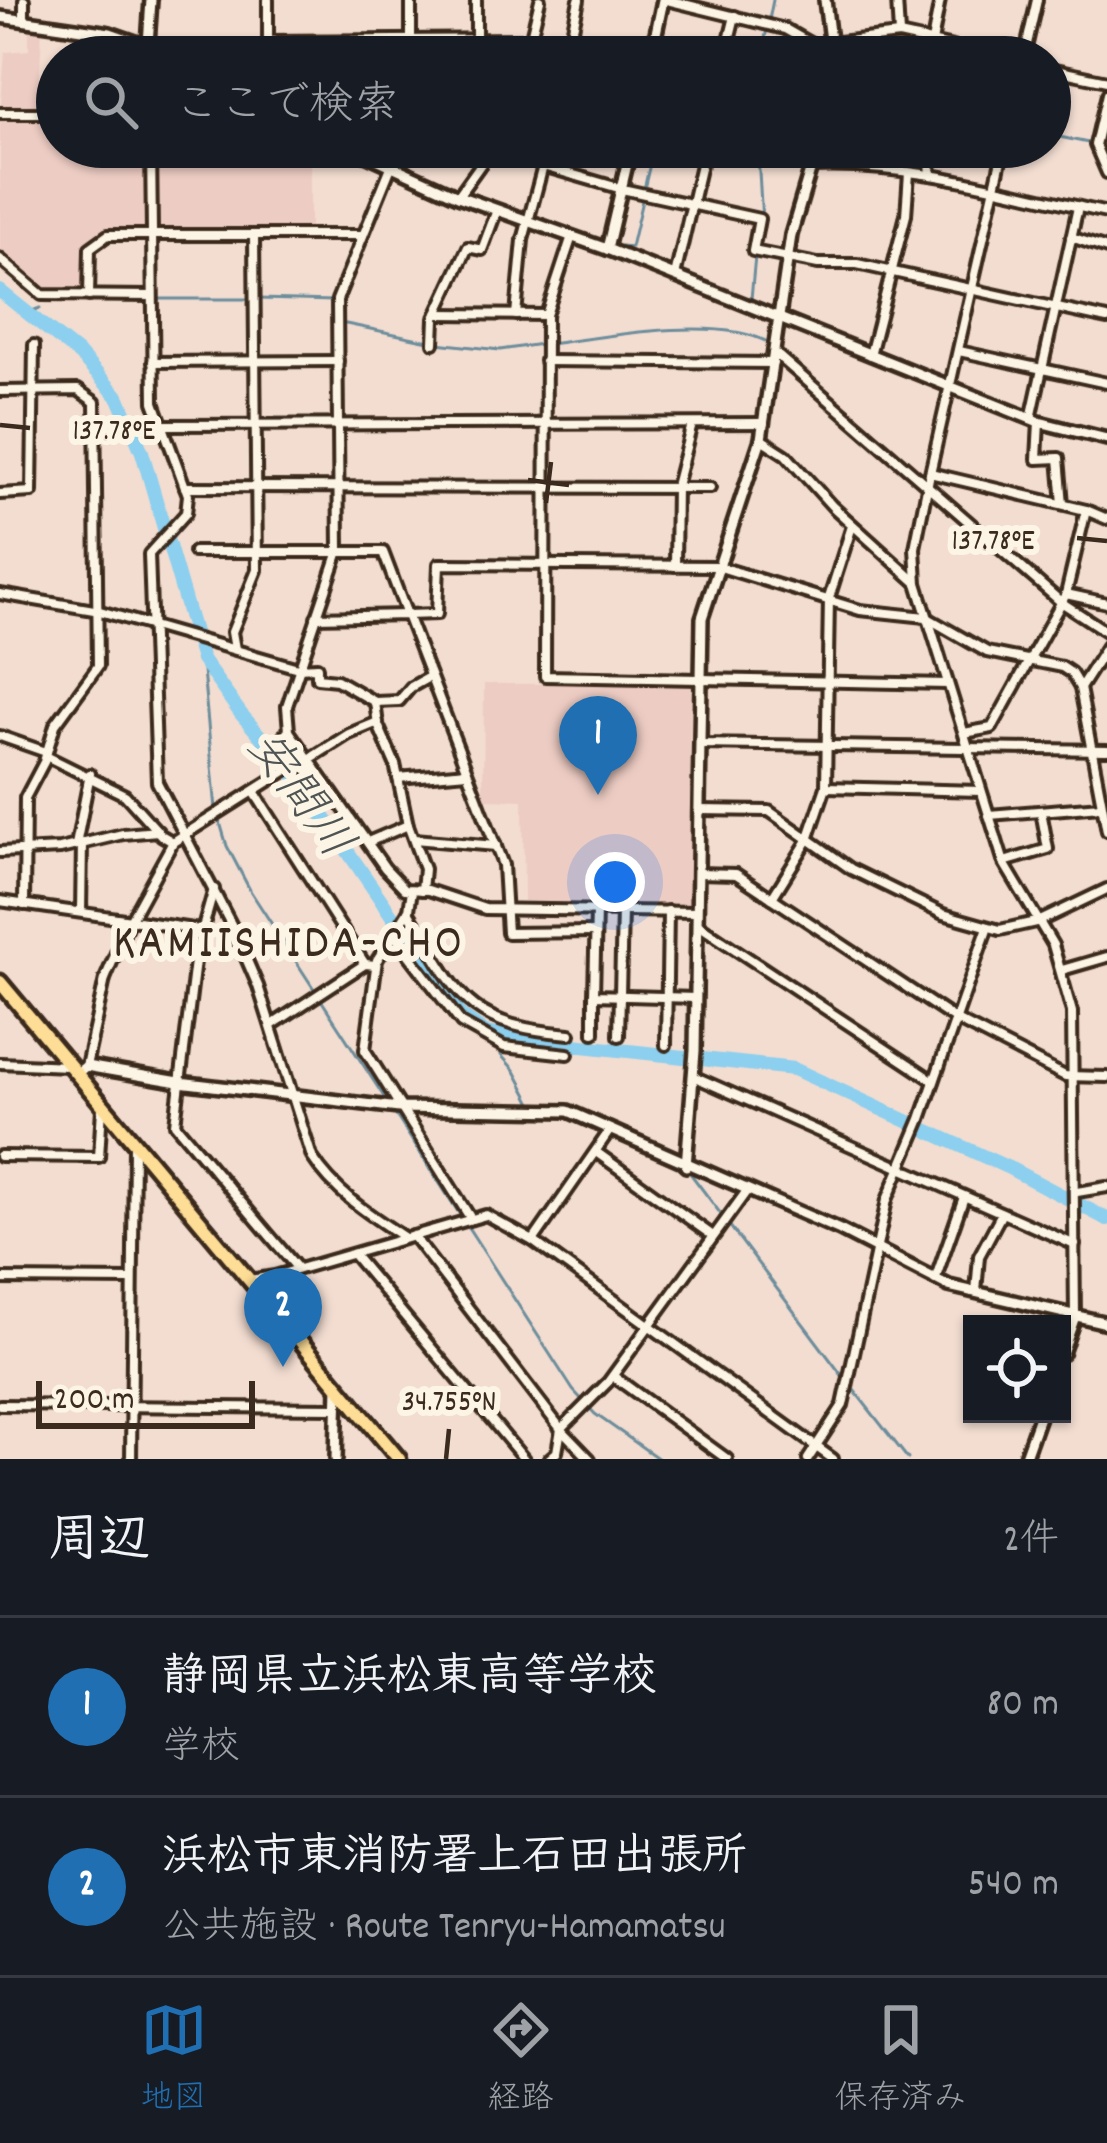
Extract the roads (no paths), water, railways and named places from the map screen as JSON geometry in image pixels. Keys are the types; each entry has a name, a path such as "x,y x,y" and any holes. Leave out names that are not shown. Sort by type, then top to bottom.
{"main road":[{"path":"0,982 77,1068 134,1145 399,1459"}],"street":[{"path":"23,0 24,21"},
{"path":"149,36 151,0"},
{"path":"268,0 268,36"},
{"path":"411,0 411,36"},
{"path":"476,0 476,36"},
{"path":"531,36 540,0"},
{"path":"571,36 579,0"},
{"path":"656,36 665,0 797,36"},
{"path":"825,0 830,36"},
{"path":"897,0 899,35"},
{"path":"929,36 940,0"},
{"path":"1029,36 1037,0"},
{"path":"730,36 734,16"},
{"path":"0,17 120,36"},
{"path":"889,36 904,36"},
{"path":"1071,73 1107,81"},
{"path":"1107,94 1095,145 1107,173"},
{"path":"0,113 36,113"},
{"path":"151,168 154,402 188,495 184,515 149,554 157,782 214,890 272,1024 304,1140 323,1175 357,1206 409,1237 590,1459"},
{"path":"391,168 338,300 339,551 287,706 289,731 303,761 330,787 396,882 466,905 668,911 697,918 934,1081"},
{"path":"393,168 950,388 1035,420 1107,439"},
{"path":"458,196 478,168"},
{"path":"516,315 520,258 542,168"},
{"path":"550,168 759,219 753,251 787,259 857,264 1107,319"},
{"path":"607,249 626,168"},
{"path":"675,276 700,168"},
{"path":"686,1166 695,1051 702,618 761,439 787,259 810,168"},
{"path":"853,168 931,175 1107,213"},
{"path":"930,168 931,175"},
{"path":"999,168 915,548 917,584 1004,862 1040,921 1062,970 1072,1012 1077,1192 1071,1327"},
{"path":"869,355 906,214 909,172"},
{"path":"1063,504 1059,458 1037,459 1035,420 1078,207"},
{"path":"434,343 437,314 468,247 482,250 496,210"},
{"path":"89,296 90,248 108,235 362,236"},
{"path":"235,650 232,632 257,569 254,236"},
{"path":"572,236 546,315 545,676 948,684"},
{"path":"1071,237 1107,249"},
{"path":"0,259 42,295 152,296"},
{"path":"437,314 546,315"},
{"path":"0,494 32,492 34,346"},
{"path":"959,351 1107,383"},
{"path":"545,361 775,359 1107,632"},
{"path":"153,362 338,361"},
{"path":"0,391 78,390 95,402 98,666 55,724 25,798 24,904"},
{"path":"160,425 764,423"},
{"path":"675,566 676,486 692,424"},
{"path":"761,439 786,455 852,526 917,584"},
{"path":"930,473 1107,519"},
{"path":"185,487 710,488"},
{"path":"964,733 992,728 1064,598 1086,510"},
{"path":"772,898 808,840 826,788 830,598 852,526"},
{"path":"194,552 383,552 503,865 507,933 595,932"},
{"path":"316,616 437,614 439,564 717,566 860,610 926,617 987,652 1062,667 1071,673 1079,688 1107,831"},
{"path":"0,594 100,611 298,668 317,667 317,678 338,680 375,702 399,701 430,676"},
{"path":"1064,598 1107,603"},
{"path":"1079,688 1107,646"},
{"path":"272,1024 371,964 408,911 424,869 375,702"},
{"path":"77,1068 131,919 173,842 349,734 378,722"},
{"path":"0,736 90,774 125,795 173,842"},
{"path":"700,743 1107,750"},
{"path":"398,778 467,772"},
{"path":"81,912 79,844 90,774"},
{"path":"826,788 981,791"},
{"path":"255,793 371,964 365,1051 393,1107 466,1220"},
{"path":"989,815 1101,806"},
{"path":"700,810 769,812 850,869 927,908 1000,930 1040,921 1107,889"},
{"path":"1004,862 1048,849 1040,811"},
{"path":"368,842 408,825"},
{"path":"0,852 158,832"},
{"path":"414,839 496,846"},
{"path":"698,872 736,874 956,1020 1073,1079 1107,1077"},
{"path":"214,890 201,931 176,1124 298,1269"},
{"path":"0,901 201,931"},
{"path":"594,1033 596,909"},
{"path":"619,1036 622,910"},
{"path":"408,911 455,987 488,1018 526,1030 570,1034"},
{"path":"666,1045 668,911"},
{"path":"808,1459 843,1405 887,1200 988,927"},
{"path":"393,933 461,1023 504,1047 568,1054"},
{"path":"1062,970 1107,957"},
{"path":"594,995 696,998"},
{"path":"0,1064 77,1068 393,1107 568,1112 840,1230 935,1280 1107,1323"},
{"path":"693,1072 900,1170 1075,1245"},
{"path":"0,1156 99,1157 102,1106"},
{"path":"533,1241 610,1130"},
{"path":"130,1459 134,1145"},
{"path":"596,1152 713,1237"},
{"path":"1077,1192 1107,1187"},
{"path":"549,1459 557,1452 561,1429 613,1376 746,1192"},
{"path":"935,1280 964,1197"},
{"path":"976,1292 979,1256 1002,1213"},
{"path":"247,1280 487,1215 533,1241 833,1459"},
{"path":"353,1254 524,1459"},
{"path":"0,1279 131,1280"},
{"path":"613,1376 727,1459"},
{"path":"336,1459 338,1386"},
{"path":"0,1405 337,1408"},
{"path":"1024,1459 1037,1423"}],"waterway":[{"path":"769,20 773,0"},
{"path":"1034,36 1042,2"},
{"path":"766,36 767,29"},
{"path":"1071,139 1093,144"},
{"path":"644,189 649,168"},
{"path":"759,168 762,221"},
{"path":"621,246 631,247 643,196"},
{"path":"751,299 755,256"},
{"name":"安間川","path":"0,291 80,355 119,398 142,452 202,660 298,779 460,1015 485,1033 518,1039 794,1069 1011,1169 1107,1219"},
{"path":"157,299 250,299"},
{"path":"258,299 335,301"},
{"path":"47,301 137,300"},
{"path":"27,313 40,308"},
{"path":"346,324 429,341"},
{"path":"551,344 694,329 723,330 769,343"},
{"path":"437,343 500,350 541,344"},
{"path":"202,660 216,809"},
{"path":"219,819 251,892 388,1103"},
{"path":"501,1055 533,1105"},
{"path":"393,1111 573,1390 595,1414 659,1459"},
{"path":"583,1122 690,1173 844,1378"},
{"path":"850,1385 908,1459"}],"place":[{"name":"静岡県立浜松東高等学校","path":"598,795"},
{"name":"浜松市東消防署上石田出張所","path":"283,1367"}],"district":[{"name":"KAMIISHIDA-CHO","path":"289,939"}]}
